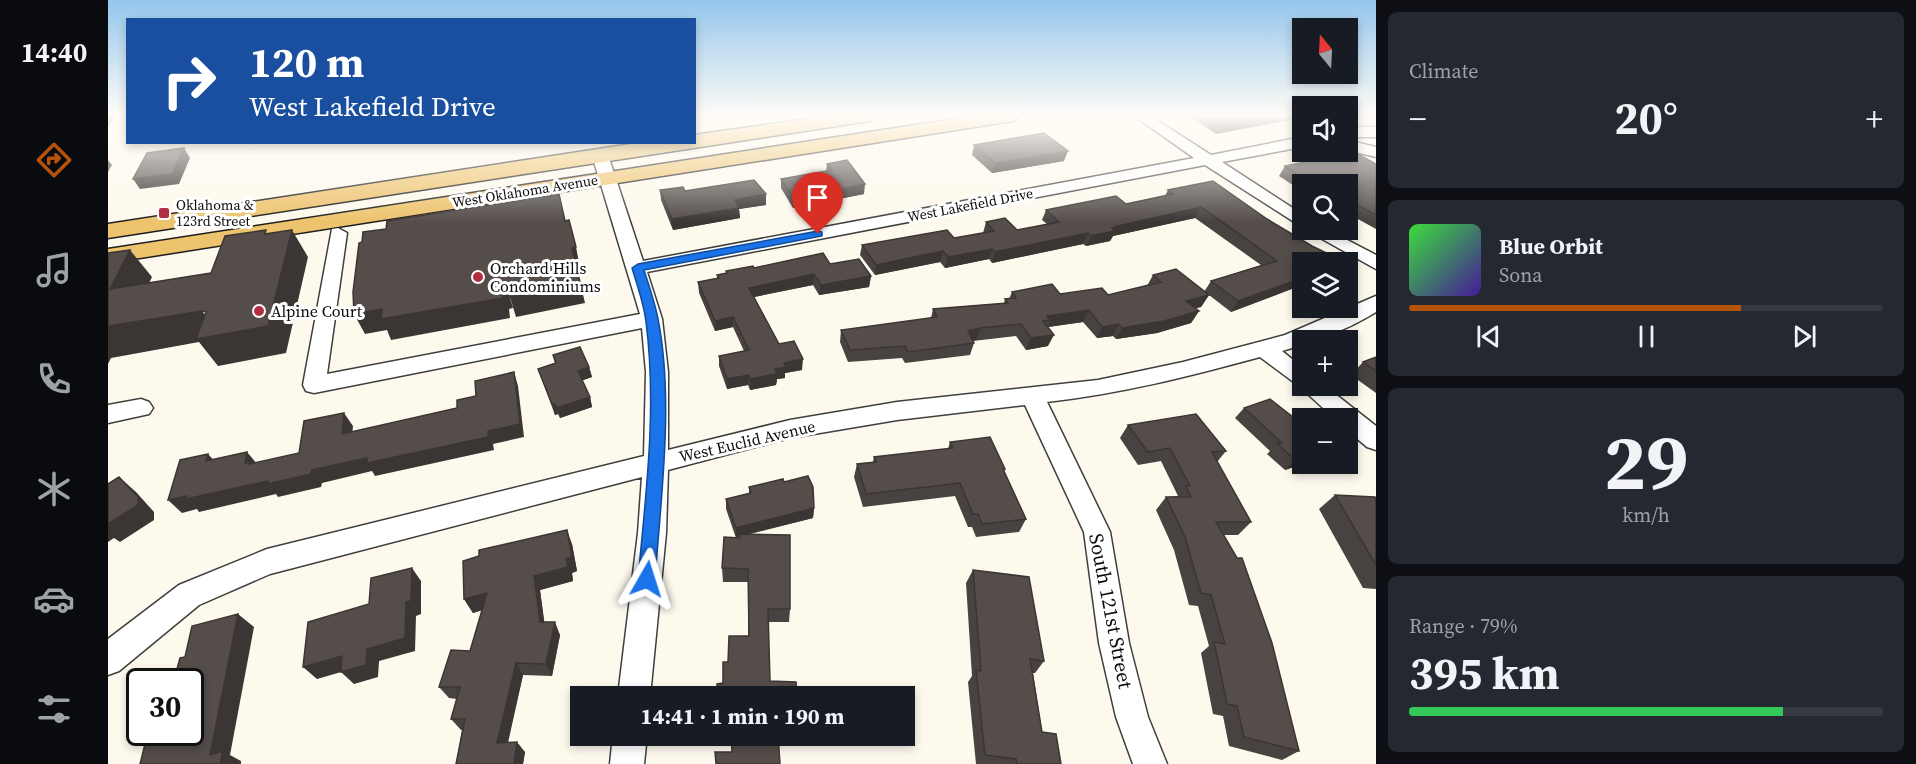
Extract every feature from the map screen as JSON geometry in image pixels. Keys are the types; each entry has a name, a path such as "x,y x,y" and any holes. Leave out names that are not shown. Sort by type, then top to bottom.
{"main road":[{"name":"West Oklahoma Avenue","path":"110,234 628,151"},
{"name":"West Oklahoma Avenue","path":"108,256 783,151"}],"street":[{"path":"1192,151 1292,216"},
{"name":"West Lakefield Drive","path":"638,268 1259,151"},
{"path":"600,155 638,268 652,319 657,372 652,532 635,686"},
{"path":"338,233 314,385 652,319"},
{"path":"1333,240 1376,263"},
{"name":"West Euclid Avenue","path":"108,660 114,652 189,595 267,562 656,461 801,428 897,411 1098,388 1183,370 1291,341 1345,319 1376,303"},
{"path":"1264,348 1292,371"},
{"name":"South 121st Street","path":"1032,396 1097,532 1114,643 1132,717 1150,764"},
{"path":"1322,396 1376,440"},
{"path":"108,414 141,408"},
{"path":"627,764 629,746"}],"building":[{"path":"183,151 172,174 133,179 147,153"},
{"path":"981,151 1068,151 995,163"},
{"path":"1358,154 1376,164 1376,215 1358,205 1358,174 1298,174 1285,166 1305,162 1358,162"},
{"path":"847,160 865,184 794,199 781,179 832,170 827,164"},
{"path":"754,180 766,194 735,200 739,208 672,219 660,190 683,187 685,191"},
{"path":"1213,181 1292,234 1292,240 1302,240 1324,252 1292,252 1292,282 1238,301 1211,281 1277,261 1201,207 1112,228 1115,231 1091,236 1088,233 995,252 992,249 948,257 943,251 876,265 862,245 947,230 954,238 994,231 986,222 1005,218 1017,230 1059,222 1046,210 1116,196 1126,204 1173,194 1168,190"},
{"path":"559,194 565,221 569,220 576,247 572,248 580,282 510,297 507,288 502,289 503,298 381,319 382,309 354,314 353,292 359,243 362,242 363,232 386,229 387,221"},
{"path":"266,230 265,234 292,230 268,326 196,339 206,312 202,311 108,326 108,253 130,250 110,289 211,273 225,236"},
{"path":"823,253 830,264 859,259 871,276 821,285 814,274 749,288 779,344 794,341 803,359 784,363 786,367 775,369 777,374 750,379 749,375 727,379 719,356 749,350 733,317 715,321 698,282 719,278 717,275 727,273 726,271 753,266 754,268"},
{"path":"1176,269 1209,295 1186,301 1199,311 1164,321 1122,328 1119,324 1102,327 1089,310 1047,316 1050,320 1043,321 1054,335 1031,338 1021,324 980,328 968,331 974,343 908,352 905,346 850,350 841,330 937,317 933,309 1008,303 1005,299 1016,298 1012,292 1052,284 1060,294 1102,288 1108,295 1161,282 1153,275"},
{"path":"580,347 589,367 578,371 590,397 557,408 555,404 552,404 538,369 556,363 553,355"},
{"path":"1376,357 1376,371 1363,362"},
{"path":"514,372 520,424 488,431 488,437 367,463 367,458 312,470 311,474 268,484 268,481 186,499 187,496 168,500 180,460 208,454 206,461 247,452 245,463 249,462 249,464 299,453 304,421 344,413 342,434 457,408 457,400 476,396 475,381"},
{"path":"1270,399 1292,416 1292,457 1277,443 1282,443 1244,408"},
{"path":"1196,414 1226,451 1212,452 1251,522 1216,522 1237,558 1242,558 1272,643 1299,751 1244,737 1237,706 1227,704 1214,642 1225,644 1211,595 1201,593 1185,537 1166,497 1191,497 1186,486 1190,486 1170,448 1148,452 1128,425"},
{"path":"990,437 1026,519 982,524 978,514 973,514 960,483 866,494 857,464 876,462 874,457 953,448 950,442"},
{"path":"808,476 813,487 814,508 736,528 726,499 751,493 749,487"},
{"path":"119,477 138,497 138,505 108,524 108,484"},
{"path":"1335,495 1376,498 1376,565"},
{"path":"567,530 572,557 566,559 568,567 534,576 540,622 555,622 546,664 516,663 497,743 517,742 514,764 456,764 465,719 451,719 460,687 439,687 451,650 470,651 487,593 464,599 463,561 479,556 479,550"},
{"path":"739,534 790,535 790,609 768,609 770,681 796,682 796,686 717,686 723,683 723,662 728,662 729,636 749,636 748,569 722,568 724,537 740,538"},
{"path":"412,568 411,601 406,602 405,638 367,649 366,665 341,672 342,656 303,667 308,622 369,604 371,578"},
{"path":"973,570 1029,577 1044,661 1030,659 1042,732 1056,734 1061,764 1017,764 1016,759 985,755 976,670 981,671"},
{"path":"238,614 210,755 223,751 220,764 140,764 144,746 204,746 204,668 177,668 180,658 185,657 192,626"},
{"path":"732,746 779,746 780,764 716,764 715,752 732,752"}],"place":[{"name":"Oklahoma & 123rd Street","path":"164,213"},
{"name":"Orchard Hills Condominiums","path":"478,277"},
{"name":"Alpine Court","path":"259,311"}],"route":[{"path":"647,579 656,461 657,372 652,319 638,268 818,234"}]}
